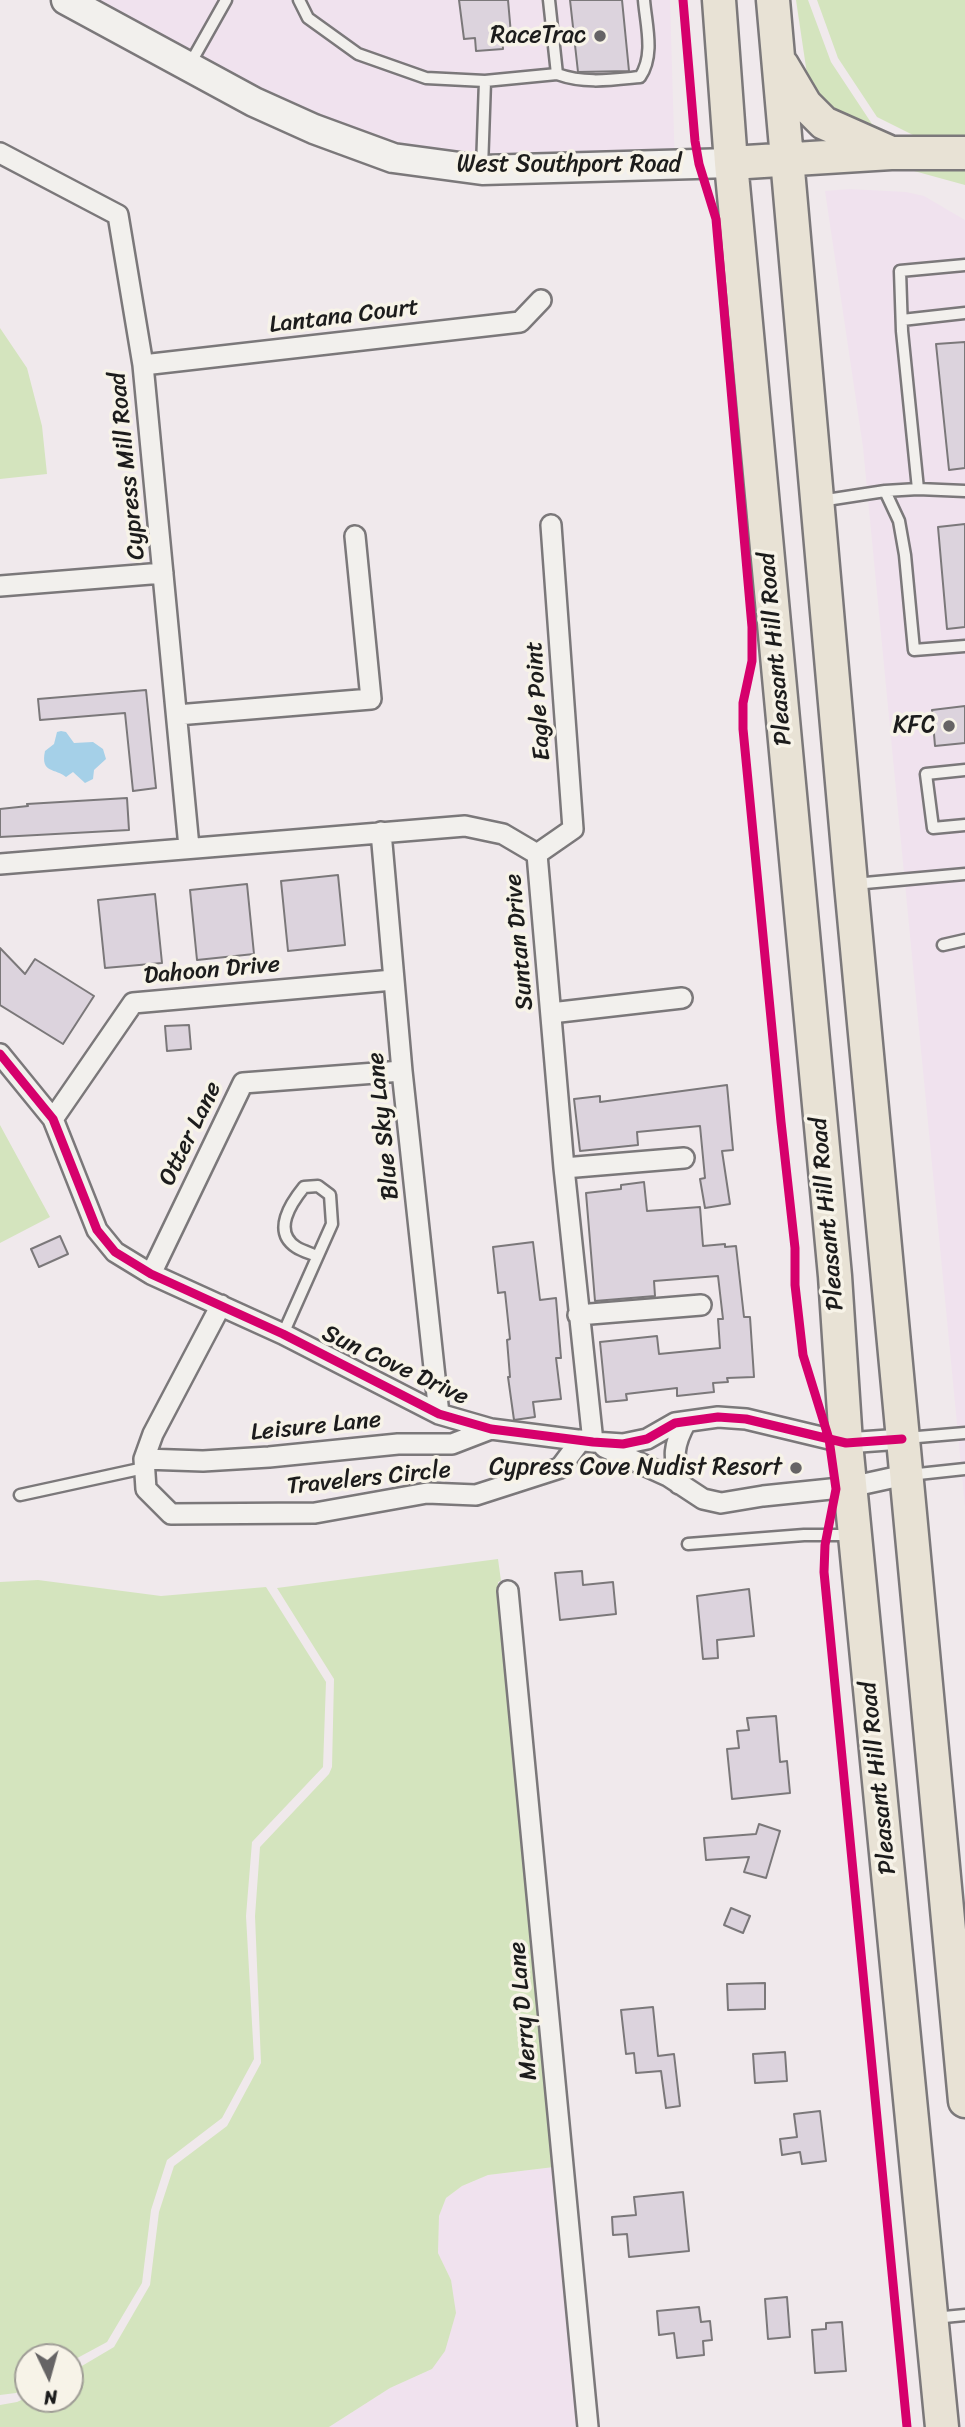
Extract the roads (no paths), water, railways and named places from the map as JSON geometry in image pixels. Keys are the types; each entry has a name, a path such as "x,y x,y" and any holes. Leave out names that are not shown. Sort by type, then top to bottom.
{"main road":[{"name":"Pleasant Hill Road","path":"719,0 731,163 835,1276 850,1487 942,2427"},
{"path":"773,0 901,1439 962,2035 965,2101"},
{"path":"778,58 805,104 824,123 891,153"},
{"path":"731,163 891,153 965,153"}],"street":[{"name":"West Southport Road","path":"66,0 254,102 314,129 393,158 482,170 731,163"},
{"name":"Cypress Mill Road","path":"0,153 118,215 143,365 189,847"},
{"name":"Lantana Court","path":"143,365 520,322 541,300"},
{"name":"Eagle Point","path":"537,854 573,829 551,524"},
{"path":"177,715 371,699 355,536"},
{"path":"0,586 163,573"},
{"name":"Suntan Drive","path":"0,864 465,826 503,834 537,854 587,1441"},
{"name":"Blue Sky Lane","path":"381,832 402,1071 439,1414"},
{"name":"Dahoon Drive","path":"53,1119 133,1003 393,980"},
{"path":"551,1013 682,998"},
{"name":"Sun Cove Drive","path":"0,1054 53,1119 97,1230 116,1252 151,1274 283,1334 439,1414 491,1429 623,1444 647,1439 675,1423 718,1418 746,1419 846,1443 901,1439"},
{"name":"Otter Lane","path":"151,1274 243,1083 402,1071"},
{"path":"564,1168 684,1158"},
{"path":"578,1315 701,1305"},
{"path":"144,1463 153,1434 221,1306"},
{"path":"679,1484 673,1452 686,1422"},
{"name":"Leisure Lane","path":"144,1463 269,1457 398,1444 452,1444 491,1429"},
{"name":"Sun Cove Drive","path":"587,1441 668,1476 703,1499 721,1503 850,1487 905,1475"},
{"name":"Travelers Circle","path":"144,1463 146,1489 171,1514 315,1513 427,1493 475,1495 560,1468 587,1441"},
{"name":"Merry D Lane","path":"508,1591 588,2427"}],"lane":[{"path":"188,67 226,0"},
{"path":"299,0 307,18 358,54 426,78 485,81 557,74 573,80 594,82 640,77 647,66 649,54 644,0"},
{"path":"549,0 557,74"},
{"path":"482,170 485,81"},
{"path":"918,489 900,271 965,265"},
{"path":"902,320 965,313"},
{"path":"816,502 886,491 965,491"},
{"path":"886,491 899,522 905,555 914,650 965,646"},
{"path":"965,770 926,774 933,828 965,825"},
{"path":"851,884 965,874"},
{"path":"943,945 965,940"},
{"path":"283,1334 332,1224 330,1195 318,1186 304,1187 283,1221 287,1237 294,1246 317,1256"},
{"path":"901,1439 965,1433"},
{"path":"20,1494 144,1463"},
{"path":"905,1475 965,1469"},
{"path":"688,1544 804,1535 855,1535"},
{"path":"931,2319 965,2315"}],"water":[{"path":"57,732 66,732 74,743 93,742 103,749 106,759 94,770 93,779 85,783 73,772 66,777 45,764 45,751 54,744"}],"place":[{"name":"RaceTrac","path":"600,36"},
{"name":"KFC","path":"949,726"},
{"name":"Cypress Cove Nudist Resort","path":"796,1468"}]}
